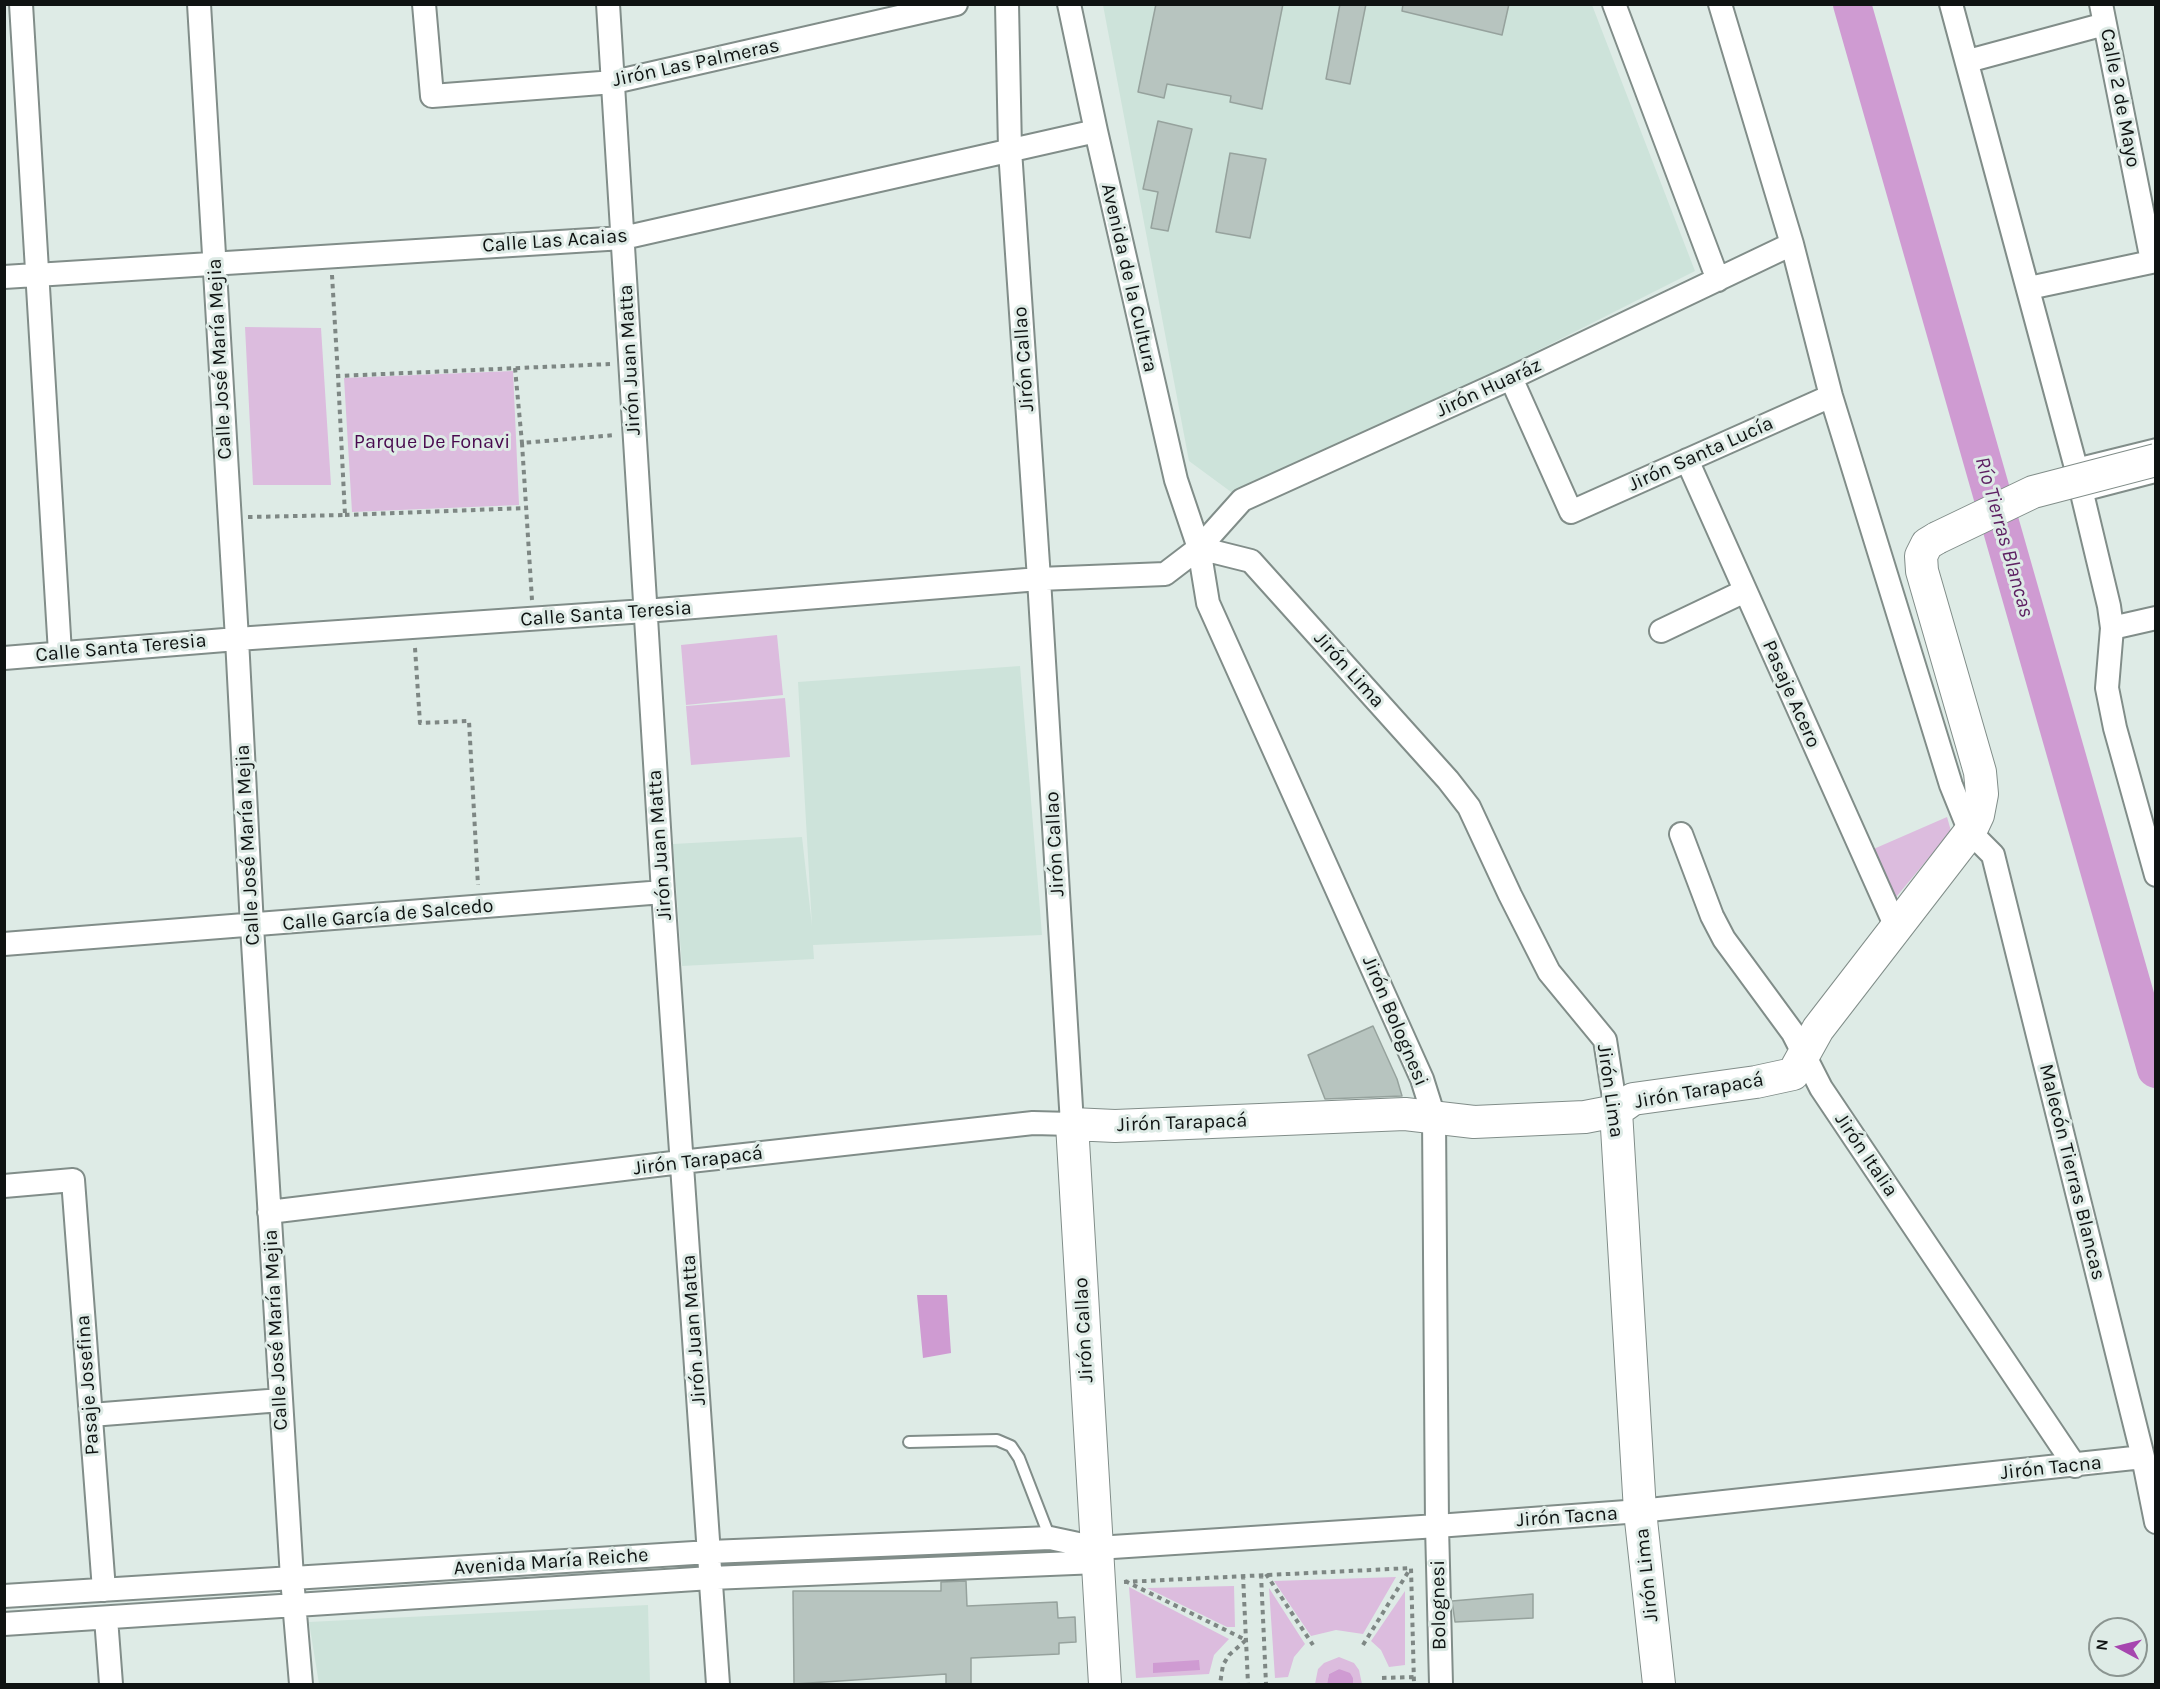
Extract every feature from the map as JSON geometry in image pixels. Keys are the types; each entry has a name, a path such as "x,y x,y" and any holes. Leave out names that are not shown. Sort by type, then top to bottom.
{"street":[{"path":"21,4 60,653"},
{"name":"Calle José María Mejia","path":"199,4 269,1212 292,1578 301,1684"},
{"name":"Jirón Las Palmeras","path":"424,4 432,96 614,82 956,4"},
{"name":"Jirón Juan Matta","path":"608,4 663,892 718,1684"},
{"name":"Jirón Callao","path":"1007,4 1010,150 1039,579 1105,1684"},
{"name":"Avenida de la Cultura","path":"1069,4 1095,131 1176,480 1199,548"},
{"path":"1614,4 1718,280"},
{"path":"1720,4 1792,244 1831,396 1951,785 1970,832"},
{"path":"1952,4 2075,464 2109,606 2112,628 2107,688 2115,728 2156,875"},
{"path":"1968,61 2103,14"},
{"name":"Calle 2 de Mayo","path":"2103,14 2154,261"},
{"name":"Calle Las Acaias","path":"4,278 622,238 1095,131"},
{"name":"Jirón Huaráz","path":"1199,548 1242,500 1511,378 1792,244"},
{"path":"2029,288 2154,261"},
{"name":"Jirón Santa Lucía","path":"1511,378 1571,512 1831,396"},
{"name":"Pasaje Acero","path":"1687,460 1896,927"},
{"name":"Jirón Tarapacá","path":"269,1212 681,1162 1033,1123 1115,1126 1405,1114 1474,1122 1585,1117 1616,1111 1632,1099 1756,1082 1793,1074 1818,1029 1970,832 1978,815 1982,794 1980,772 1922,571 1921,556 1927,544 2033,492 2156,460"},
{"name":"Calle Santa Teresia","path":"4,658 237,639 645,611 1039,579 1165,574 1199,548"},
{"name":"Jirón Lima","path":"1199,548 1251,561 1470,807 1510,895 1549,972 1605,1040 1616,1111 1640,1511 1659,1684"},
{"name":"Jirón Bolognesi","path":"1199,548 1208,603 1422,1079 1434,1117 1437,1526"},
{"path":"1661,630 1745,591"},
{"path":"2112,628 2156,618"},
{"name":"Malecón Tierras Blancas","path":"1970,832 1994,855 2149,1458 2156,1522"},
{"name":"Jirón Italia","path":"1681,834 1712,916 1724,939 1793,1033 1821,1088 2075,1466"},
{"name":"Calle García de Salcedo","path":"4,944 663,892"},
{"name":"Pasaje Josefina","path":"4,1186 73,1180 104,1590"},
{"path":"91,1414 281,1400"},
{"name":"Jirón Tacna","path":"1097,1555 1640,1511 2149,1458"},
{"name":"Bolognesi","path":"1437,1526 1441,1684"},
{"name":"Avenida María Reiche","path":"4,1596 710,1552 1050,1538 1097,1555"},
{"name":"Avenida María Reiche","path":"4,1624 1097,1555"},
{"path":"106,1618 111,1684"}],"lane":[{"path":"2075,464 2156,444"},
{"path":"2083,496 2156,477"},
{"path":"909,1442 997,1440 1011,1446 1020,1458 1050,1538"}],"path":[{"path":"331,256 345,515"},
{"path":"338,376 630,363"},
{"path":"515,368 533,619"},
{"path":"522,443 634,434"},
{"path":"230,517 526,508"},
{"path":"414,627 420,723 469,720 479,907"},
{"path":"1124,1581 1411,1568"},
{"path":"1362,1645 1411,1568"},
{"path":"1411,1568 1414,1684"},
{"path":"1263,1574 1313,1645"},
{"path":"1263,1574 1266,1684"},
{"path":"1243,1575 1248,1684"},
{"path":"1124,1581 1125,1592"},
{"path":"1124,1581 1246,1640"},
{"path":"1220,1684 1223,1665 1229,1655 1246,1640"},
{"path":"1382,1678 1414,1677"}],"shaded area":[{"path":"1103,5 1592,5 1695,271 1242,500 1189,461"},
{"path":"1020,666 1042,935 813,945 814,959 682,966 673,844 802,837 812,926 798,682"},
{"path":"917,1295 947,1295 951,1353 923,1358"},
{"path":"648,1605 650,1684 319,1684 309,1622"},
{"path":"1199,1660 1200,1670 1153,1673 1153,1663"},
{"path":"1339,1669 1350,1673 1353,1684 1327,1684 1329,1674"}],"green space":[{"path":"245,327 321,328 331,485 253,485"},
{"name":"Parque De Fonavi","path":"513,371 519,505 352,512 344,378"},
{"path":"777,635 783,695 686,705 681,645"},
{"path":"785,698 790,757 691,765 686,706"},
{"path":"1947,817 1951,831 1892,902 1869,851"},
{"path":"1396,1577 1363,1634 1336,1630 1311,1636 1274,1581"},
{"path":"1234,1586 1235,1627 1227,1627 1147,1588"},
{"path":"1129,1587 1229,1639 1214,1655 1209,1674 1136,1678"},
{"path":"1269,1588 1305,1644 1294,1657 1288,1677 1275,1678"},
{"path":"1405,1591 1405,1665 1389,1667 1381,1650 1371,1641"},
{"path":"1339,1657 1354,1663 1359,1670 1362,1684 1353,1684 1353,1678 1339,1669 1329,1674 1327,1684 1315,1684 1318,1669 1324,1663"}],"building":[{"path":"1156,4 1283,4 1262,109 1230,102 1231,96 1167,84 1164,98 1138,92"},
{"path":"1340,4 1366,4 1350,84 1326,79"},
{"path":"1403,4 1509,4 1502,35 1402,11"},
{"path":"1158,121 1192,129 1168,231 1151,228 1158,192 1143,189"},
{"path":"1230,153 1266,159 1250,238 1216,232"},
{"path":"1373,1026 1397,1079 1402,1096 1325,1099 1308,1055"},
{"path":"966,1581 967,1606 1057,1602 1058,1618 1075,1617 1076,1642 1059,1643 1059,1654 971,1658 971,1684 946,1684 946,1674 794,1684 793,1591 941,1591 941,1582"},
{"path":"1533,1594 1533,1618 1455,1622 1452,1601"}],"waterway":[{"name":"Río Tierras Blancas","path":"1852,4 2156,1069"}]}
